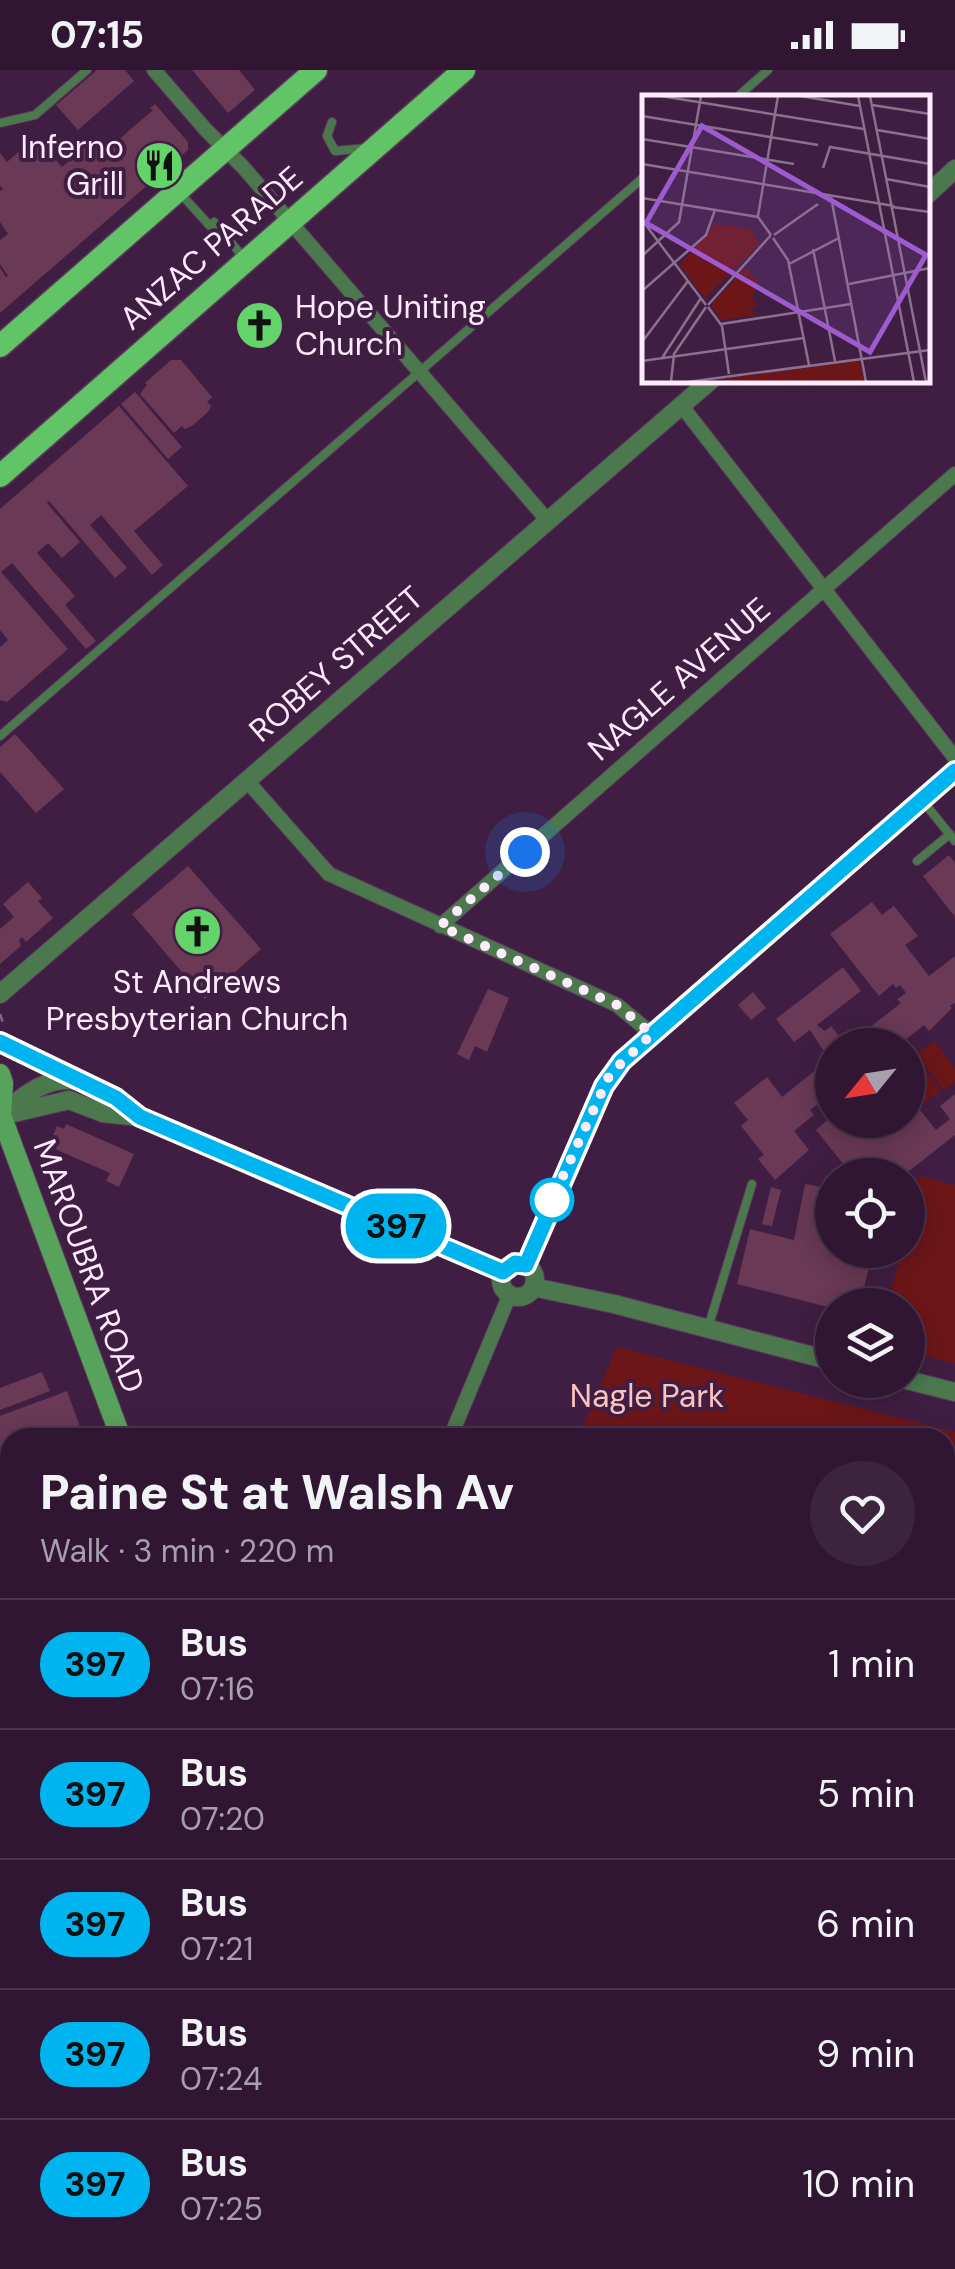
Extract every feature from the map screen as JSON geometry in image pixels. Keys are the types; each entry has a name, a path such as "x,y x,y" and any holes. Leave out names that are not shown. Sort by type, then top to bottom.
{"main road":[{"name":"ANZAC PARADE","path":"0,346 316,70"},
{"name":"ANZAC PARADE","path":"0,476 464,70"},
{"path":"0,1042 71,1077"},
{"name":"MAROUBRA ROAD","path":"0,1074 0,1115 117,1428"}],"street":[{"path":"154,70 548,521"},
{"path":"930,192 955,169"},
{"name":"ROBEY STREET","path":"0,994 709,382"},
{"path":"681,405 955,758"},
{"name":"NAGLE AVENUE","path":"440,926 955,474"},
{"path":"526,1265 610,1074 955,771"},
{"path":"246,781 330,874 617,1005 652,1034"},
{"path":"0,1115 29,1090 71,1077 116,1098 140,1117 503,1272"},
{"path":"0,1115 69,1100 103,1113 140,1117"},
{"path":"533,1288 534,1274 526,1265 515,1263 503,1272 502,1283 510,1294 522,1296 533,1288 815,1356"},
{"path":"454,1428 510,1294"},
{"path":"925,1384 955,1392"}],"lane":[{"path":"0,123 35,115 87,70"},
{"path":"739,95 768,70"},
{"path":"332,122 327,136 335,151 375,146"},
{"path":"0,718 3,733 642,179"},
{"path":"178,191 246,261"},
{"path":"917,861 952,838 922,800"},
{"path":"708,1328 752,1184"}],"green space":[{"path":"934,1041 955,1068 955,1081 944,1090 925,1066 925,1048"},
{"path":"925,1070 941,1091 925,1103"},
{"path":"925,1178 955,1185 955,1364 925,1356 925,1288 892,1288 897,1268 925,1268"},
{"name":"Nagle Park","path":"617,1347 939,1428 582,1428"}],"building":[{"path":"97,70 125,70 134,81 78,130 56,105"},
{"path":"192,70 239,70 255,90 228,113"},
{"path":"155,104 188,142 188,150 0,313 0,268 8,276 0,264 0,240 8,234 0,222 0,153 7,162 36,137 62,167 90,142 101,155"},
{"path":"171,360 181,360 212,397 207,402 211,406 208,412 192,426 182,426 174,433 140,394 145,383"},
{"path":"135,392 182,447 168,459 121,404"},
{"path":"119,406 188,486 134,531 163,565 152,575 101,515 90,525 127,568 115,578 49,501 80,542 62,558 48,543 37,553 75,596 65,605 96,641 86,649 12,563 1,572 68,649 7,702 0,700 0,647 8,640 0,630 0,509"},
{"path":"15,734 64,789 36,813 0,772 0,747"},
{"path":"949,855 955,863 955,917 923,876"},
{"name":"St Andrews Presbyterian Church","path":"188,866 261,949 205,999 132,914"},
{"path":"28,882 53,918 26,942 22,937 21,946 0,964 0,929 14,917 3,904"},
{"path":"872,902 882,915 894,906 918,936 905,945 929,976 955,956 955,1003 929,1031 924,1025 869,1028 901,1003 897,999 906,993 900,985 896,988 893,984 879,996 830,934"},
{"path":"843,967 861,991 817,1025 821,1028 815,1028 815,1038 810,1030 794,1042 776,1019"},
{"path":"488,989 509,998 487,1052 475,1046 469,1060 457,1054"},
{"path":"753,992 766,1008 751,1020 738,1005"},
{"path":"815,1071 815,1106 810,1110 814,1115 794,1131 809,1150 775,1180 758,1159 764,1155 741,1126 748,1120 734,1103 767,1077 782,1097"},
{"path":"955,1094 955,1135 925,1159 838,1158 822,1138 925,1138 925,1116 936,1130 950,1119 940,1106"},
{"path":"66,1124 134,1154 119,1187 106,1181 110,1173 57,1150 52,1138 57,1126 64,1129"},
{"path":"805,1184 815,1186 815,1268 869,1268 864,1288 815,1288 815,1304 737,1284 750,1229 794,1240"},
{"path":"771,1187 781,1190 772,1226 762,1224"},
{"path":"42,1372 50,1391 0,1410 0,1388"},
{"path":"67,1391 80,1428 0,1428 0,1416"}],"bus line":[{"name":"397","path":"0,1042 116,1098 140,1117 503,1272 515,1263 526,1265 610,1074 955,771"}],"place":[{"name":"Inferno Grill","path":"159,165"},
{"name":"Hope Uniting Church","path":"260,325"},
{"name":"St Andrews Presbyterian Church","path":"197,932"}],"route":[{"path":"525,852 440,926 617,1005 652,1034 610,1074 552,1200"}]}
